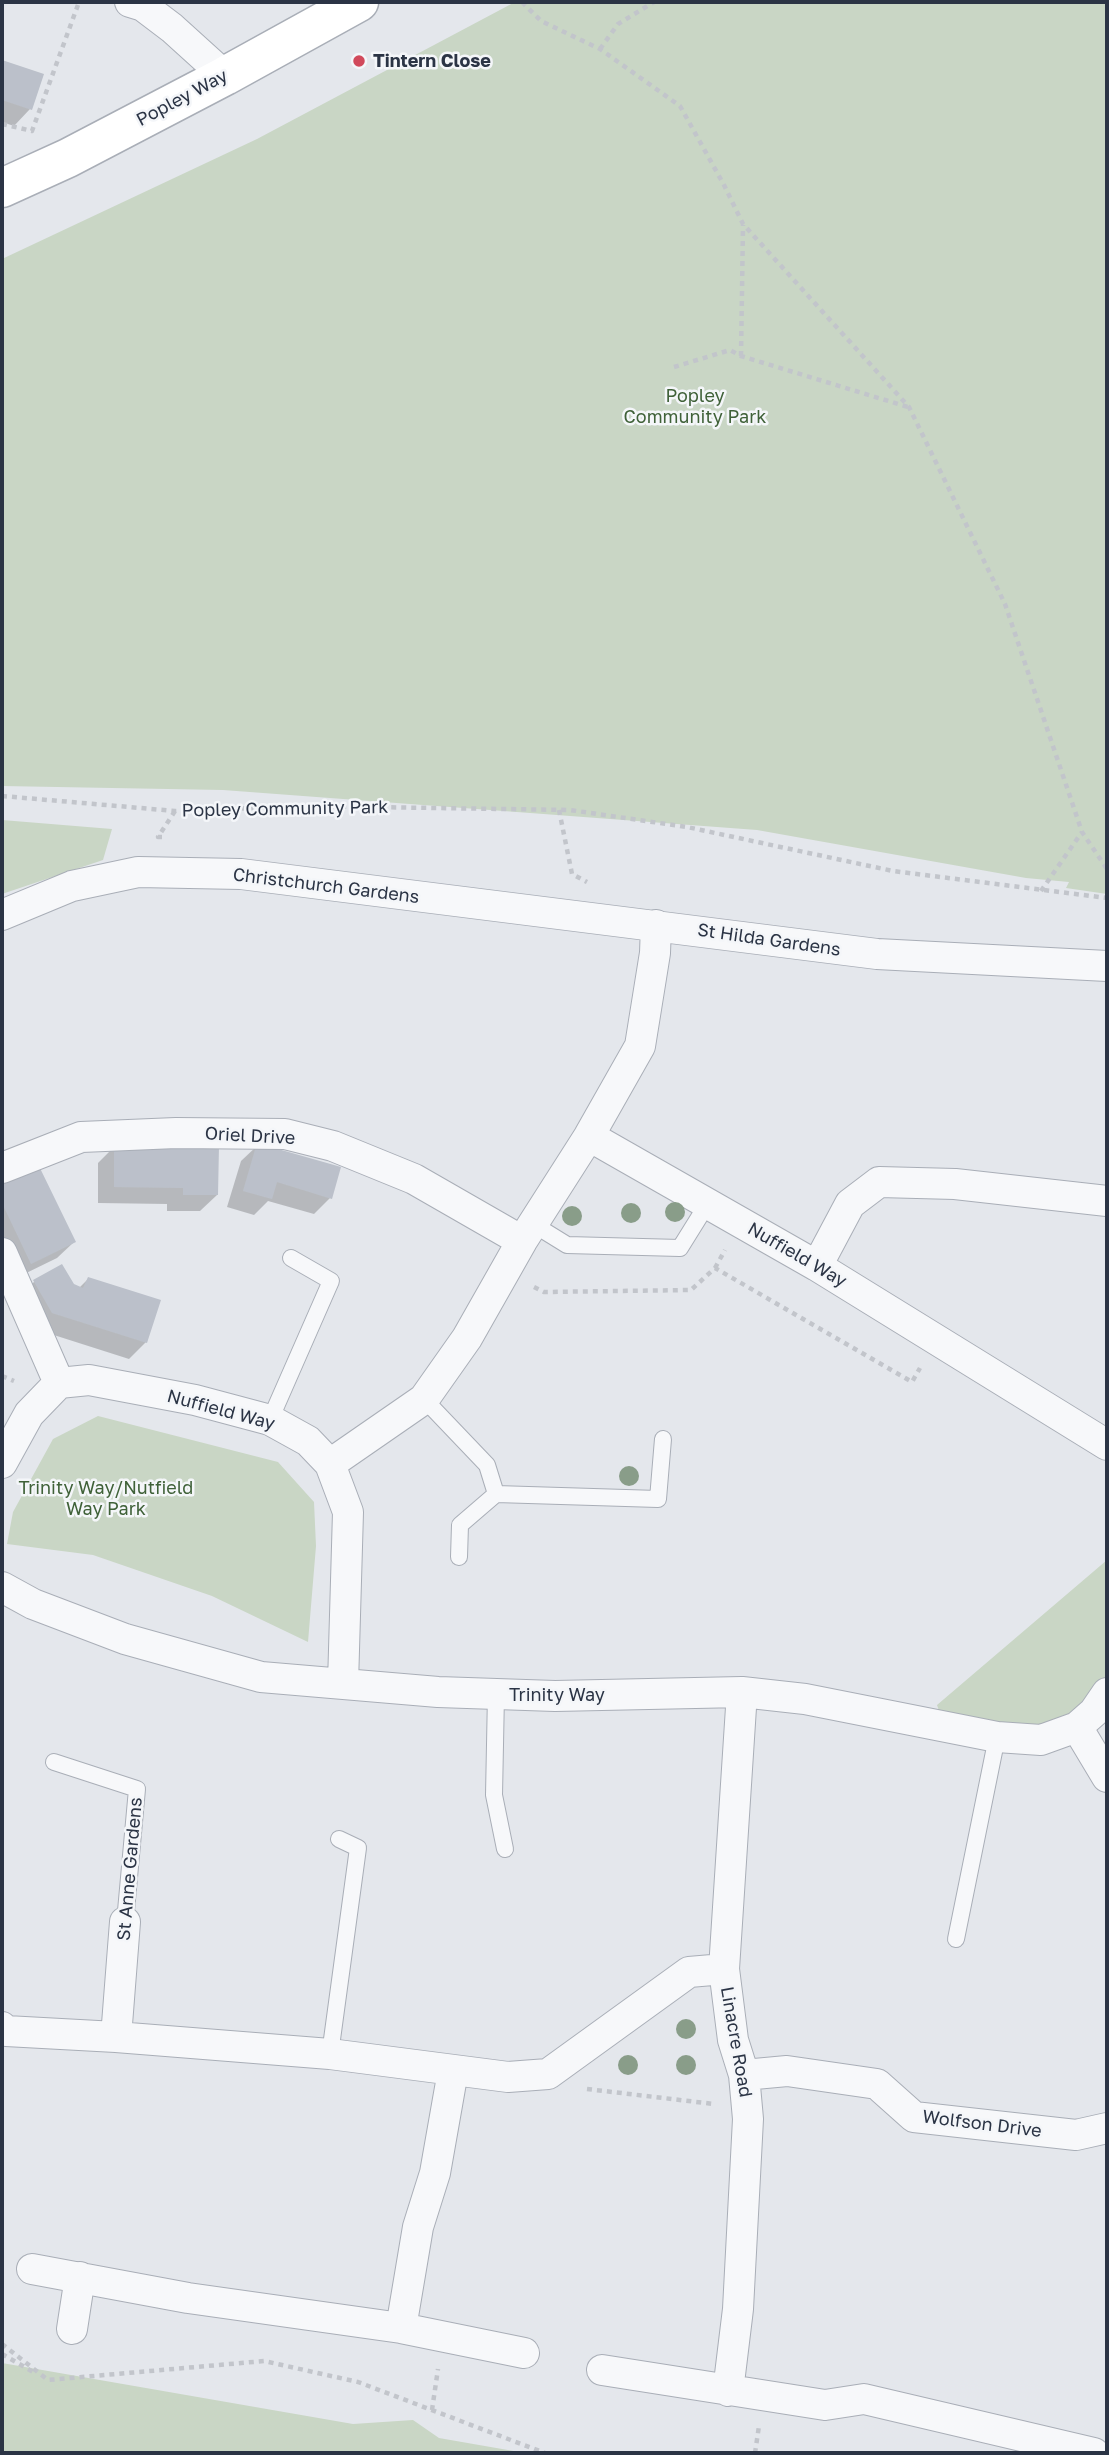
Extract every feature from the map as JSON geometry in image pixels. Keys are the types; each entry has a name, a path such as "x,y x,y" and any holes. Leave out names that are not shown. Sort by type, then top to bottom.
{"street":[{"path":"130,2 143,6 172,28 226,76"},
{"name":"Popley Way","path":"2,188 68,158 226,76 359,2"},
{"name":"Christchurch Gardens","path":"2,915 72,887 138,872 153,872 241,874 505,909 656,925"},
{"path":"330,1464 424,1399 467,1338 640,1046 656,925"},
{"name":"St Hilda Gardens","path":"656,925 877,954 1107,966"},
{"name":"Oriel Drive","path":"2,1168 81,1138 176,1133 285,1134 333,1146 414,1179 528,1233"},
{"name":"Nuffield Way","path":"589,1136 817,1266 1107,1445"},
{"path":"817,1266 850,1204 878,1182 955,1184 1107,1201"},
{"path":"2,1253 59,1383 29,1415 2,1463"},
{"name":"Nuffield Way","path":"59,1383 89,1380 195,1399 270,1420 308,1441 330,1464 348,1512 343,1684"},
{"name":"Trinity Way","path":"2,1587 33,1604 125,1639 261,1677 438,1692 555,1696 742,1692 805,1699 997,1737 1041,1740 1077,1727 1094,1712 1107,1693"},
{"name":"Linacre Road","path":"728,2391 738,2309 747,2160 744,2075 733,2040 724,1969 742,1692"},
{"path":"1077,1727 1107,1777"},
{"name":"St Anne Gardens","path":"116,2037 125,1922"},
{"path":"2,2028 6,2031 330,2054 508,2077 548,2074 689,1972 724,1969"},
{"path":"401,2328 418,2227 435,2173 453,2071"},
{"name":"Wolfson Drive","path":"744,2075 787,2071 877,2084 914,2117 1076,2135 1107,2128"},
{"path":"32,2269 188,2298 401,2328 524,2353"},
{"path":"72,2329 80,2277"},
{"path":"602,2370 825,2405 864,2399 1094,2453"}],"lane":[{"path":"528,1233 567,1245 680,1248 708,1203"},
{"path":"270,1420 331,1281 291,1258"},
{"path":"424,1399 487,1465 496,1494"},
{"path":"459,1557 460,1525 496,1494 658,1499 663,1439"},
{"path":"496,1694 494,1795 505,1849"},
{"path":"956,1939 997,1737"},
{"name":"St Anne Gardens","path":"54,1762 137,1789 125,1922"},
{"path":"330,2054 358,1848 339,1839"}],"path":[{"path":"2,124 32,131 79,2"},
{"path":"522,2 541,20 600,49 680,106 743,224 909,407 1004,604 1082,832 1107,869"},
{"path":"600,49 618,24 654,2"},
{"path":"741,356 743,224"},
{"path":"674,367 730,350 741,356 909,407"},
{"name":"Popley Community Park","path":"2,796 175,811 302,806 559,810 687,827 893,871 1107,898"},
{"path":"559,810 572,874 590,883"},
{"path":"1041,891 1082,832"},
{"path":"505,1271 544,1292 691,1290 715,1268 912,1382 936,1339"},
{"path":"548,2074 566,2086 747,2108"},
{"path":"432,2410 443,2338"},
{"path":"2,2344 48,2380"},
{"path":"2,2354 48,2380 264,2361 358,2382 545,2453"}],"green space":[{"name":"Popley Community Park","path":"515,2 1107,2 1107,894 1066,888 1069,882 1026,878 757,830 223,790 2,786 2,259 257,139"},
{"path":"2,820 112,829 103,860 2,894"},
{"name":"Trinity Way/Nutfield Way Park","path":"98,1416 278,1462 314,1502 316,1546 308,1642 212,1596 93,1555 7,1544 13,1512 53,1439"},
{"path":"1107,1560 1107,1681 1086,1708 1036,1727 940,1714 937,1705"},
{"path":"2,2363 353,2424 413,2420 439,2438 525,2453 2,2453"}],"building":[{"path":"2,60 44,74 32,110 2,100"},
{"path":"257,1143 341,1167 332,1199 277,1182 272,1199 243,1191"},
{"path":"114,1145 219,1146 218,1195 183,1195 183,1188 114,1187"},
{"path":"37,1162 76,1242 31,1264 2,1203 2,1179"},
{"path":"62,1264 74,1284 83,1288 88,1277 161,1300 147,1343 52,1313 33,1280"}],"place":[{"name":"Tintern Close","path":"359,61"}]}
